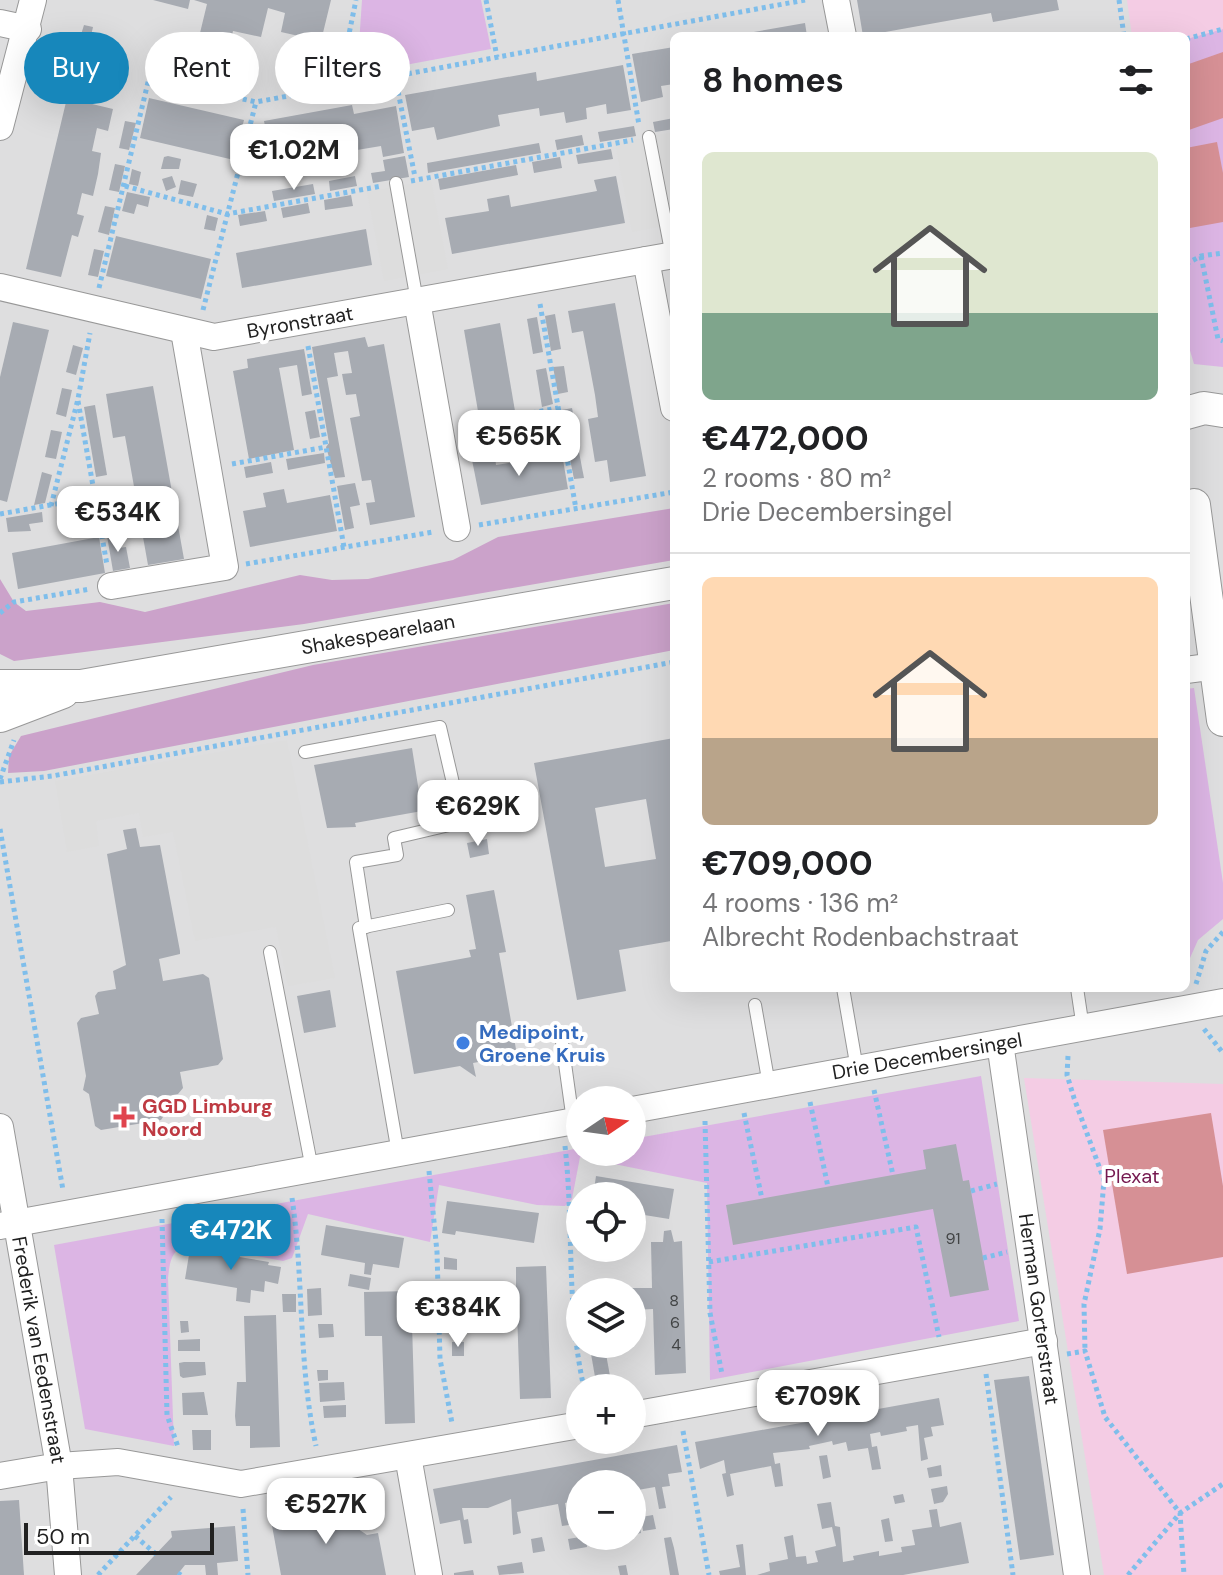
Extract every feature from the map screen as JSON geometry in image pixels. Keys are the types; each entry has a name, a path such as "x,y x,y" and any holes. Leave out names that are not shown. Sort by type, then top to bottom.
{"street":[{"path":"0,127 28,29 33,0"},
{"path":"836,0 842,32"},
{"path":"0,23 28,29"},
{"name":"Byronstraat","path":"0,287 214,337 670,256"},
{"path":"646,260 670,387"},
{"path":"417,301 457,528"},
{"path":"111,586 225,567 190,333"},
{"path":"1190,412 1204,408 1223,411"},
{"path":"1201,504 1201,668 1223,720"},
{"name":"Shakespearelaan","path":"0,686 81,686 670,584"},
{"name":"Shakespearelaan","path":"0,716 81,686"},
{"name":"Drie Decembersingel","path":"646,1107 1223,1002"},
{"name":"Herman Gorterstraat","path":"1000,1043 1077,1575"},
{"path":"9,1225 566,1122"},
{"name":"Frederik van Eedenstraat","path":"0,1127 9,1225 59,1466 68,1575"},
{"path":"646,1412 983,1352 1045,1349"},
{"path":"0,1476 59,1466 118,1462 241,1484 566,1428"},
{"path":"408,1456 429,1575"}],"lane":[{"path":"649,137 670,240"},
{"path":"396,183 417,301"},
{"path":"305,752 440,727 462,822 394,838 397,855 356,862 366,927"},
{"path":"398,1153 359,928 448,910"},
{"path":"270,952 300,1171"},
{"path":"844,992 863,1068"},
{"path":"1076,1030 1077,992"},
{"path":"755,1005 769,1085"},
{"path":"562,1042 568,1086"}],"path":[{"path":"349,32 356,0"},
{"path":"486,0 497,57"},
{"path":"125,186 227,214 642,139 621,34 618,0"},
{"path":"410,73 805,0"},
{"path":"1119,0 1123,32"},
{"path":"1190,38 1223,29"},
{"path":"190,333 227,214 255,104"},
{"path":"400,104 415,180"},
{"path":"1190,262 1201,256 1223,253"},
{"path":"1201,256 1218,339 1223,341"},
{"path":"535,280 576,509"},
{"path":"303,321 344,547"},
{"path":"0,613 14,602 111,586 78,399"},
{"path":"439,429 558,408"},
{"path":"208,469 326,447"},
{"path":"0,514 95,497"},
{"path":"0,782 52,776 670,663"},
{"path":"0,829 68,1214"},
{"path":"1196,1007 1197,977 1206,951 1223,932"},
{"path":"1076,1030 1067,1075 1104,1180 1100,1229 1084,1304 1085,1351 1105,1417 1180,1513 1184,1575"},
{"path":"863,1068 893,1175"},
{"path":"805,1079 828,1187"},
{"path":"739,1091 762,1199"},
{"path":"704,1097 710,1313 728,1398"},
{"path":"425,1148 437,1252 440,1359 456,1448"},
{"path":"572,1166 574,1315 582,1374"},
{"path":"300,1171 305,1392 321,1470"},
{"path":"98,1575 190,1475 167,1415 162,1217"},
{"path":"709,1262 916,1227 943,1359"},
{"path":"1045,1349 1085,1351"},
{"path":"983,1352 1013,1575"},
{"path":"679,1406 709,1575"},
{"path":"241,1484 248,1575"},
{"path":"1128,1575 1180,1513 1223,1484"},
{"path":"135,1536 157,1555"}],"shaded area":[{"path":"0,0 1223,0 1223,1575 0,1575"},
{"path":"362,0 481,0 491,49 410,64 410,32 360,32"},
{"path":"1223,29 1223,367 1194,364 1190,350 1190,38"},
{"path":"670,133 670,225 632,232 615,143"},
{"path":"431,180 448,269 384,281 367,192"},
{"path":"670,509 670,561 304,624 14,661 0,654 0,579 14,602 26,611 100,602 145,612 300,575 332,580 368,579 453,560 498,537"},
{"path":"670,604 670,651 44,771 8,773 9,756 21,736 313,665"},
{"path":"1190,688 1194,688 1223,883 1223,919 1198,940 1190,958"},
{"path":"287,740 335,978 288,986 276,927 195,941 173,832 143,837 139,813 96,821 99,846 67,852 55,781"},
{"path":"981,1076 1019,1321 710,1380 707,1183 624,1166 646,1166 646,1136"},
{"path":"566,1151 566,1166 578,1166 575,1182 566,1182 565,1206 537,1205 439,1185 430,1242 308,1214 292,1258 283,1261 192,1244 180,1248 171,1260 168,1278 174,1446 85,1429 54,1245"}],"green space":[{"path":"1127,0 1223,0 1223,29 1190,38 1190,32 1131,32"},
{"path":"1223,52 1223,118 1190,130 1190,64"},
{"path":"1217,142 1223,173 1223,222 1190,228 1190,147"},
{"name":"Plexat","path":"1024,1078 1223,1084 1223,1575 1104,1575"},
{"path":"1211,1113 1223,1186 1223,1257 1127,1274 1103,1130"}],"building":[{"path":"153,0 190,0 188,9"},
{"path":"194,0 331,0 323,32 281,32 285,13 268,8 261,37 259,32 200,32 207,4"},
{"path":"857,0 1057,0 1059,10 993,22 991,13 885,32 862,32"},
{"path":"805,23 806,32 753,32"},
{"path":"84,25 93,27 92,32 82,32"},
{"path":"670,48 670,85 661,86 663,97 641,102 632,54"},
{"path":"623,65 631,110 607,114 606,104 586,108 587,119 566,123 564,112 540,116 539,108 498,115 500,126 437,140 434,127 412,131 407,104 410,104 410,94 536,72 537,81"},
{"path":"66,104 92,104 113,109 108,131 97,128 92,151 101,153 93,196 82,193 77,214 84,216 78,237 72,235 61,277 26,269"},
{"path":"148,104 175,104 244,120 234,160 140,138"},
{"path":"352,105 354,114 396,106 404,153 383,157 381,146 357,150 355,141 294,152 296,164 273,168 264,121"},
{"path":"670,119 670,130 655,132 653,122"},
{"path":"125,121 136,123 129,150 119,148"},
{"path":"634,126 636,136 600,142 598,132"},
{"path":"582,135 584,145 557,150 555,140"},
{"path":"539,143 541,153 428,173 427,163"},
{"path":"611,149 613,159 578,164 576,155"},
{"path":"405,156 409,177 373,183 371,173 385,171 383,160"},
{"path":"164,157 181,159 179,169 161,169"},
{"path":"560,157 562,168 534,173 532,162"},
{"path":"115,164 125,166 119,192 109,190"},
{"path":"516,165 518,175 440,190 438,179"},
{"path":"132,169 141,172 138,186 129,184"},
{"path":"172,176 176,187 166,191 162,179"},
{"path":"355,176 357,186 330,191 329,181"},
{"path":"616,176 625,223 452,254 445,218 489,211 487,199 509,195 511,207 597,191 594,180"},
{"path":"181,180 197,184 193,197 178,194"},
{"path":"313,184 315,194 274,201 272,191"},
{"path":"127,192 150,197 148,207 137,204 134,214 122,211"},
{"path":"351,195 353,206 325,210 324,200"},
{"path":"308,203 310,213 283,218 281,208"},
{"path":"105,206 115,208 109,235 98,232"},
{"path":"265,211 267,221 240,226 238,215"},
{"path":"207,215 218,218 215,231 204,229"},
{"path":"366,229 372,265 242,288 236,253"},
{"path":"116,236 211,259 201,299 106,276"},
{"path":"94,249 104,251 98,277 88,275"},
{"path":"615,303 646,476 610,482 607,460 595,462 588,419 598,417 583,331 572,333 568,311"},
{"path":"555,314 561,349 551,351 545,316"},
{"path":"537,317 543,352 533,354 527,319"},
{"path":"13,322 49,330 7,502 0,500 0,377"},
{"path":"500,323 515,411 479,417 464,330"},
{"path":"365,337 368,347 384,344 415,517 370,525 366,503 375,502 371,480 362,481 350,418 360,416 356,394 346,395 342,374 352,373 348,351 334,353 338,376 327,378 345,477 335,478 326,447 329,443 312,347"},
{"path":"73,345 83,348 76,375 66,372"},
{"path":"304,349 312,394 302,396 297,365 279,368 294,450 249,459 233,371 248,368 247,359"},
{"path":"564,366 568,392 558,394 553,367"},
{"path":"546,368 553,404 542,407 536,370"},
{"path":"153,386 184,559 148,565 125,436 113,438 106,394"},
{"path":"62,388 72,390 66,417 56,414"},
{"path":"95,405 107,475 96,477 84,407"},
{"path":"572,408 577,435 566,437 562,410"},
{"path":"315,410 320,437 310,439 305,412"},
{"path":"545,413 547,423 520,428 518,418"},
{"path":"503,421 504,431 491,433 491,438 469,442 466,427"},
{"path":"51,430 62,432 56,459 45,457"},
{"path":"579,452 584,478 574,479 569,454"},
{"path":"324,453 325,463 288,470 286,459"},
{"path":"562,454 568,489 481,505 472,460 495,456 496,465"},
{"path":"271,462 273,473 246,478 244,467"},
{"path":"42,472 52,475 45,503 34,505"},
{"path":"355,483 360,505 350,507 354,528 345,530 337,486"},
{"path":"284,489 287,503 330,495 337,531 250,547 243,511 266,507 263,493"},
{"path":"111,496 115,518 104,520 100,498"},
{"path":"84,504 88,528 75,530 73,516 59,519 57,509"},
{"path":"42,512 43,522 29,524 31,531 8,532 6,518"},
{"path":"117,534 119,548 126,547 130,568 113,571 107,536"},
{"path":"99,537 105,573 18,589 12,553"},
{"path":"670,739 670,941 619,950 626,991 577,1000 534,763","holes":["646,799 656,859 605,867 595,808"]},
{"path":"412,748 422,811 355,823 356,827 327,828 314,765"},
{"path":"136,828 140,847 160,845 180,951 180,954 159,959 163,981 203,974 209,978 223,1059 218,1065 180,1072 183,1088 178,1094 162,1097 165,1114 161,1120 101,1130 95,1126 89,1094 83,1090 86,1076 77,1023 81,1018 99,1014 95,996 98,992 116,989 113,971 126,965 107,854 127,849 123,830"},
{"path":"487,839 489,854 470,858 467,843"},
{"path":"494,890 506,952 499,953 517,1055 473,1063 476,1077 460,1066 414,1074 396,971 471,957 469,950 476,949 466,895"},
{"path":"330,990 336,1027 304,1033 297,996"},
{"path":"956,1144 963,1181 969,1180 989,1290 950,1297 933,1209 733,1245 726,1205 926,1169 923,1150"},
{"path":"596,1176 632,1182 595,1182"},
{"path":"646,1184 674,1189 669,1219 646,1215"},
{"path":"447,1201 539,1213 534,1243 456,1231 455,1235 442,1233"},
{"path":"326,1225 404,1238 399,1268 373,1264 371,1275 364,1274 365,1263 321,1255"},
{"path":"671,1230 674,1242 682,1241 686,1373 655,1375 653,1309 646,1309 646,1288 652,1288 651,1242 663,1242 664,1231"},
{"path":"190,1249 269,1262 268,1265 281,1267 278,1284 265,1281 264,1292 251,1290 250,1303 236,1301 237,1288 185,1279"},
{"path":"444,1257 457,1259 457,1270 444,1269"},
{"path":"546,1266 551,1398 520,1399 517,1311 503,1312 503,1290 516,1289 516,1267"},
{"path":"350,1274 371,1278 369,1290 348,1286"},
{"path":"321,1288 322,1315 308,1316 307,1289"},
{"path":"411,1291 415,1423 385,1424 382,1336 365,1336 364,1292"},
{"path":"282,1294 296,1294 296,1312 283,1312"},
{"path":"453,1299 479,1299 480,1312 467,1312 467,1327 451,1327"},
{"path":"276,1315 280,1447 250,1448 250,1426 236,1426 235,1416 237,1382 246,1382 244,1316"},
{"path":"180,1321 188,1321 189,1332 181,1333"},
{"path":"318,1324 333,1324 334,1337 319,1338"},
{"path":"200,1339 200,1351 178,1351 178,1340"},
{"path":"452,1342 464,1342 464,1356 452,1356"},
{"path":"592,1358 607,1358 610,1374 595,1374"},
{"path":"205,1362 206,1375 183,1378 179,1363"},
{"path":"317,1370 328,1370 328,1380 318,1381"},
{"path":"1029,1376 1054,1555 1020,1560 994,1380"},
{"path":"344,1382 345,1400 320,1402 319,1383"},
{"path":"204,1392 208,1415 183,1415 182,1393"},
{"path":"939,1398 944,1425 931,1427 933,1436 924,1438 928,1459 921,1461 918,1425 906,1427 907,1431 881,1436 880,1432 870,1434 872,1447 877,1446 881,1469 872,1470 868,1448 848,1451 846,1442 833,1445 832,1441 809,1446 810,1449 773,1453 775,1464 780,1463 783,1486 775,1487 771,1466 730,1474 734,1495 727,1497 722,1474 726,1473 724,1460 700,1469 695,1442"},
{"path":"346,1405 346,1417 324,1418 323,1406"},
{"path":"192,1430 211,1430 211,1450 193,1450"},
{"path":"677,1445 682,1472 668,1474 670,1486 662,1487 666,1508 659,1509 655,1487 646,1489 646,1470 566,1470 566,1525 562,1526 558,1504 517,1512 521,1533 513,1535 511,1499 488,1508 462,1508 464,1520 468,1519 472,1543 464,1544 460,1520 440,1524 433,1489 627,1454 646,1454 646,1451"},
{"path":"827,1455 831,1477 823,1479 819,1456"},
{"path":"941,1465 942,1476 929,1478 927,1468"},
{"path":"947,1486 948,1494 943,1502 934,1504 931,1489"},
{"path":"903,1494 905,1502 895,1504 893,1496"},
{"path":"19,1500 24,1575 0,1575 0,1501"},
{"path":"831,1502 835,1526 840,1527 843,1562 854,1560 853,1556 879,1551 879,1556 902,1552 901,1547 915,1545 912,1530 932,1527 929,1510 937,1509 940,1527 961,1522 969,1563 903,1575 757,1575 770,1571 769,1563 788,1559 784,1537 793,1535 796,1557 806,1556 807,1564 818,1562 815,1551 836,1546 832,1527 822,1529 817,1504"},
{"path":"340,1507 342,1518 367,1535 378,1533 386,1575 281,1575 271,1520"},
{"path":"653,1515 656,1529 646,1531 646,1516"},
{"path":"889,1518 893,1541 885,1542 881,1520"},
{"path":"235,1526 238,1561 217,1563 218,1575 206,1575 205,1565 185,1565 177,1575 136,1575 172,1537 171,1531"},
{"path":"542,1537 545,1551 533,1553 531,1539"},
{"path":"671,1537 679,1575 670,1575 664,1538"},
{"path":"743,1544 746,1575 720,1575 719,1571 740,1567 736,1545"},
{"path":"522,1562 524,1573 499,1575 497,1566"},
{"path":"626,1565 628,1575 620,1575 618,1566"},
{"path":"473,1570 474,1575 454,1575 454,1573"}],"place":[{"name":"Medipoint, Groene Kruis","path":"463,1043"},
{"name":"GGD Limburg Noord","path":"124,1117"}]}
